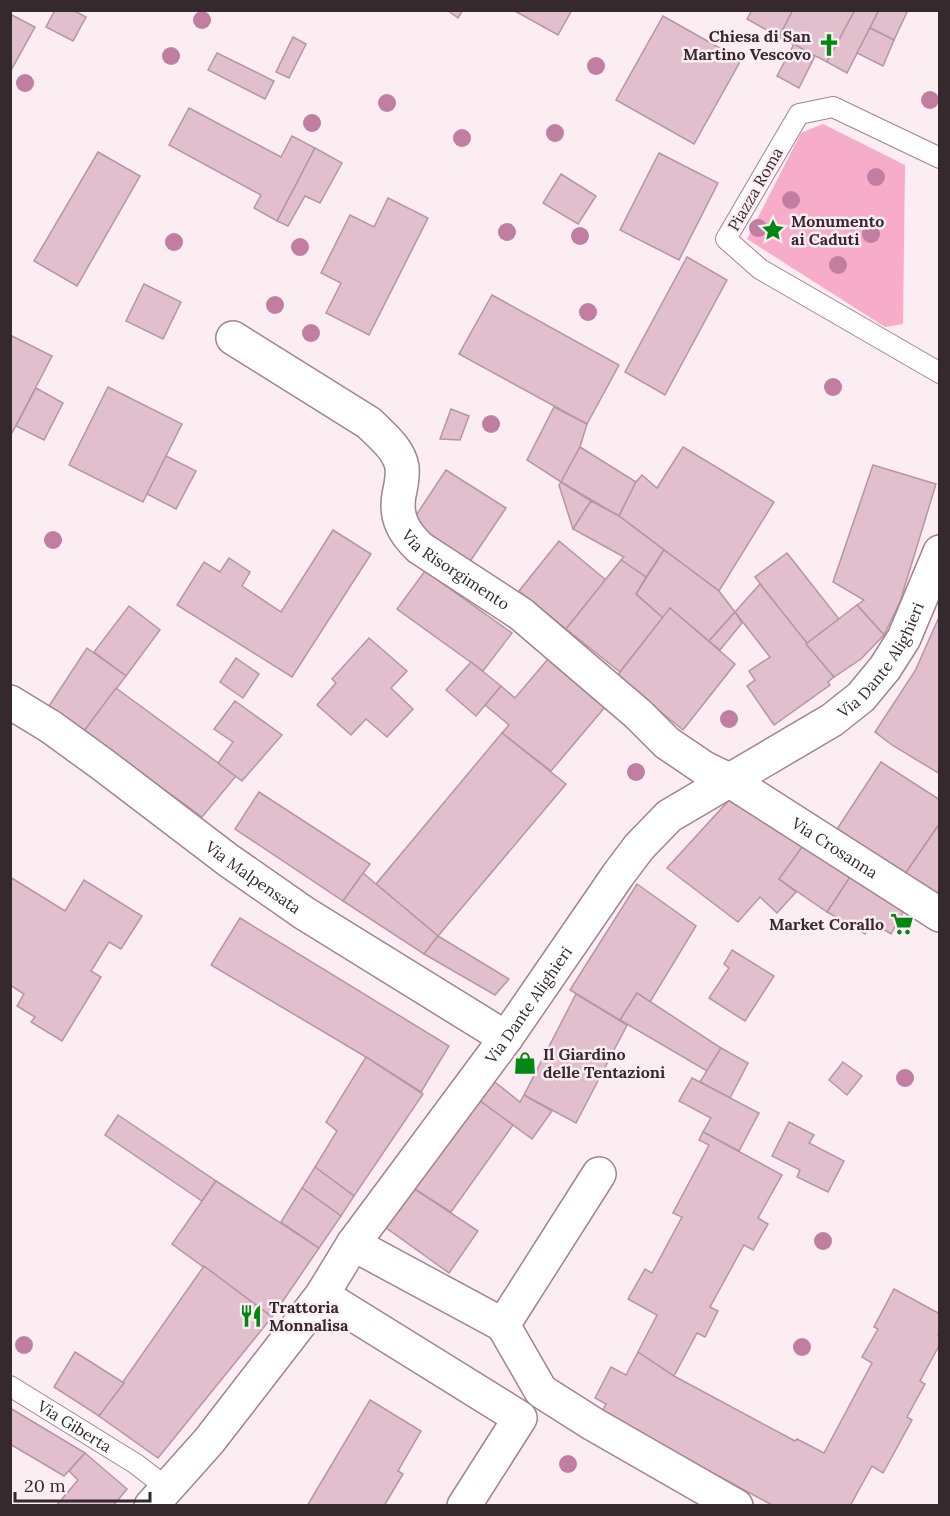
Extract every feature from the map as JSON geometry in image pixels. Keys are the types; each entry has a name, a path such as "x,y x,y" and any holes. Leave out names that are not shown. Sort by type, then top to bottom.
{"street":[{"name":"Via Risorgimento","path":"233,338 369,423 384,437 397,454 402,466 398,515 402,527 420,548 521,614 638,714 667,743 704,768 729,780"},
{"name":"Via Dante Alighieri","path":"159,1497 208,1441 322,1294 353,1244 506,1038 639,848 669,816 832,720 861,697 885,668 904,638 939,552"},
{"name":"Via Malpensata","path":"10,702 51,727 181,825 295,906 506,1038"},
{"name":"Via Crosanna","path":"729,780 939,915"},
{"path":"503,1325 599,1174"},
{"path":"353,1244 503,1325 541,1391 593,1424 736,1506"},
{"path":"322,1294 520,1418 464,1506"}],"lane":[{"name":"Piazza Roma","path":"939,158 832,107 799,114 726,239 759,269 939,373"},
{"name":"Via Giberta","path":"10,1386 136,1464 159,1497"}],"shaded area":[{"path":"823,124 905,165 903,324 885,327 747,239 801,133"}],"building":[{"path":"55,10 73,10 86,17 73,41 46,27"},
{"path":"447,10 463,10 458,18"},
{"path":"513,10 572,10 558,35"},
{"path":"752,10 793,10 779,37 747,19"},
{"path":"793,10 855,10 827,62 779,37"},
{"path":"855,10 879,10 847,73 827,62"},
{"path":"879,10 908,10 894,40 870,28"},
{"path":"10,14 35,27 10,72"},
{"path":"663,16 741,60 694,144 616,100"},
{"path":"870,28 894,40 883,66 857,53"},
{"path":"293,37 306,44 289,78 276,72"},
{"path":"794,44 815,56 799,88 777,76"},
{"path":"217,53 274,81 265,99 208,70"},
{"path":"189,108 281,157 292,136 315,148 277,221 254,208 261,195 169,145"},
{"path":"315,148 342,163 320,203 305,196 288,226 277,221"},
{"path":"98,152 140,176 77,286 34,261"},
{"path":"659,153 718,183 679,260 620,230"},
{"path":"561,174 596,196 578,224 543,203"},
{"path":"388,198 428,218 369,335 326,313 341,283 321,273 350,215 374,227"},
{"path":"687,257 727,280 665,395 625,372"},
{"path":"144,284 181,302 163,339 126,321"},
{"path":"492,295 619,365 587,424 459,354"},
{"path":"10,335 52,356 12,433 10,432"},
{"path":"108,387 182,424 143,502 69,465"},
{"path":"36,388 63,403 44,440 16,426"},
{"path":"554,407 587,424 580,447 561,482 527,460"},
{"path":"451,409 469,416 460,440 440,439"},
{"path":"580,447 636,482 619,516 561,482"},
{"path":"683,447 774,502 719,591 619,516 636,482 642,475 657,488"},
{"path":"166,456 196,471 176,509 147,494"},
{"path":"873,465 936,484 900,602 884,635 857,605 864,600 833,582"},
{"path":"446,470 506,508 469,563 409,526"},
{"path":"561,482 591,501 573,529 559,485"},
{"path":"591,501 619,516 664,550 646,577 621,560 624,557 573,529"},
{"path":"333,530 371,554 292,677 177,605 204,562 220,572 229,558 250,572 242,586 281,612"},
{"path":"559,541 606,580 566,629 519,591"},
{"path":"664,550 719,591 735,612 709,641 670,608 663,618 636,594"},
{"path":"787,553 839,619 806,644 755,577"},
{"path":"621,560 646,577 636,594 663,618 620,672 566,629"},
{"path":"425,571 512,633 483,671 397,609"},
{"path":"760,584 834,677 828,682 830,685 774,725 747,686 755,680 749,671 770,657 735,612"},
{"path":"857,605 884,635 861,659 834,677 806,644"},
{"path":"129,606 160,630 126,676 94,652"},
{"path":"670,608 735,664 683,730 617,676"},
{"path":"735,612 742,623 720,650 709,641"},
{"path":"940,615 940,774 875,732 915,671"},
{"path":"369,638 407,671 391,688 413,709 387,737 366,719 351,735 317,705 336,683 332,679"},
{"path":"87,648 126,676 84,731 47,709"},
{"path":"236,658 259,674 243,698 220,682"},
{"path":"548,659 605,707 551,771 502,733 509,725 485,705 501,686 515,698"},
{"path":"471,662 501,686 476,716 446,690"},
{"path":"116,688 236,776 202,817 84,731"},
{"path":"235,701 282,735 242,781 218,763 233,742 214,729"},
{"path":"502,733 566,784 438,936 376,884"},
{"path":"881,762 940,800 940,823 905,874 837,829"},
{"path":"259,792 370,864 343,901 235,829"},
{"path":"731,798 805,843 779,879 796,892 777,913 760,897 738,922 667,868"},
{"path":"940,823 940,897 905,874"},
{"path":"805,843 852,874 827,912 779,879"},
{"path":"363,873 438,936 424,954 343,901"},
{"path":"852,874 905,909 891,934 872,922 865,934 827,912"},
{"path":"10,877 65,911 84,880 142,916 121,949 109,942 91,971 101,977 62,1041 31,1022 35,1017 17,1006 24,994 10,985"},
{"path":"637,884 696,926 650,1002 637,993 620,1020 570,990"},
{"path":"240,918 449,1046 421,1092 211,965"},
{"path":"438,936 509,979 495,995 424,954"},
{"path":"732,950 774,976 745,1021 709,998 729,968 724,964"},
{"path":"637,993 721,1048 707,1071 620,1020"},
{"path":"576,994 627,1025 576,1123 524,1095"},
{"path":"721,1048 748,1063 730,1098 700,1082"},
{"path":"366,1057 423,1094 354,1196 315,1167 337,1131 326,1122"},
{"path":"843,1062 862,1076 847,1095 829,1080"},
{"path":"692,1078 759,1113 739,1151 703,1132 711,1118 679,1101"},
{"path":"491,1079 520,1102 524,1095 552,1111 532,1139 476,1098"},
{"path":"476,1098 513,1125 451,1212 413,1188"},
{"path":"118,1115 216,1181 202,1201 105,1135"},
{"path":"789,1122 814,1135 809,1143 844,1161 828,1192 797,1177 800,1170 772,1156"},
{"path":"703,1132 782,1175 758,1218 768,1224 753,1250 744,1245 710,1307 718,1311 705,1337 697,1333 674,1376 638,1352 657,1315 628,1299 645,1269 652,1273 682,1217 673,1213 709,1145 699,1140"},
{"path":"315,1167 354,1196 341,1216 302,1188"},
{"path":"216,1181 319,1248 272,1317 172,1244"},
{"path":"302,1188 341,1216 319,1248 281,1222"},
{"path":"413,1188 478,1231 449,1273 385,1227"},
{"path":"204,1266 272,1317 158,1458 99,1416"},
{"path":"894,1289 940,1314 938,1335 940,1344 920,1381 925,1384 907,1417 912,1420 883,1473 872,1466 850,1506 774,1506 601,1413 606,1404 595,1398 611,1367 626,1375 638,1352 674,1376 795,1441 797,1439 824,1453 872,1363 862,1357 878,1329 874,1327"},
{"path":"75,1352 124,1383 99,1416 54,1387"},
{"path":"370,1400 421,1431 398,1471 403,1474 384,1506 307,1506"},
{"path":"10,1408 85,1453 64,1476 10,1444"},
{"path":"85,1453 127,1489 113,1506 56,1506 78,1480 69,1471"}],"place":[{"name":"Chiesa di San Martino Vescovo","path":"829,45"},
{"name":"Monumento ai Caduti","path":"773,230"},
{"name":"Market Corallo","path":"902,924"},
{"name":"Il Giardino delle Tentazioni","path":"525,1063"},
{"name":"Trattoria Monnalisa","path":"251,1316"}]}
